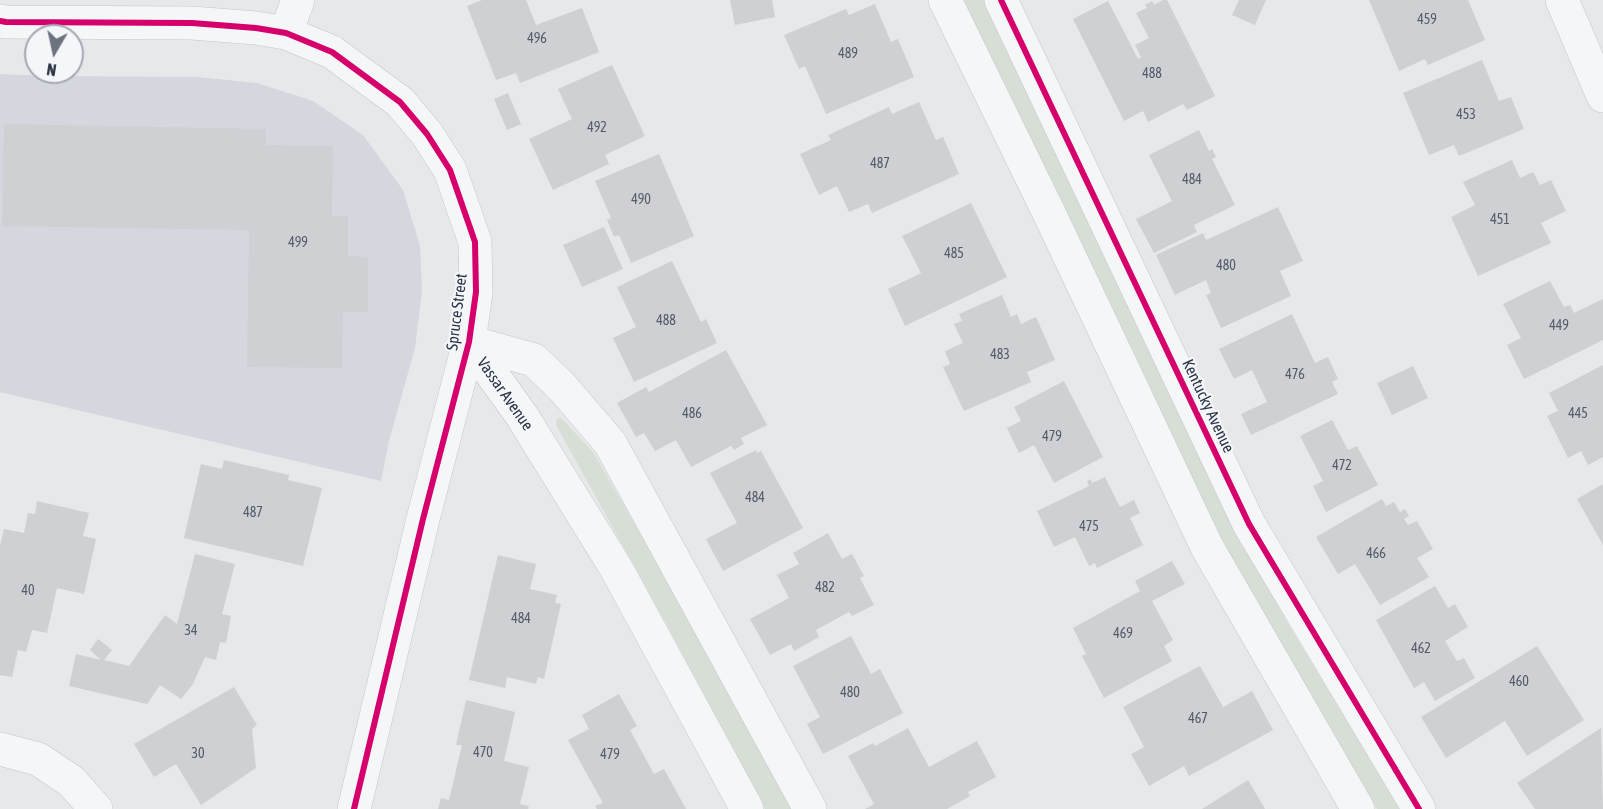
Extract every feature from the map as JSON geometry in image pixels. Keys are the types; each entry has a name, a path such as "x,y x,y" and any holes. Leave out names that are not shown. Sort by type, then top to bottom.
{"street":[{"path":"286,33 298,0"},
{"path":"945,0 1207,547 1358,809"},
{"name":"Kentucky Avenue","path":"1001,0 1249,524 1419,809"},
{"path":"1562,0 1603,96"},
{"name":"Spruce Street","path":"0,21 192,23 286,33 332,52 400,102 427,134 450,170 475,242 476,292 469,342 423,519 354,809"},
{"name":"Vassar Avenue","path":"469,342 522,416 616,568 747,809"},
{"name":"Vassar Avenue","path":"469,342 534,360 562,387 610,443 810,809"},
{"path":"0,749 38,759 71,781 96,809"}],"shaded area":[{"path":"961,0 983,0 1238,530 1288,624 1400,809 1377,809 1227,555 1139,363"},
{"path":"0,74 24,75 24,84 84,84 84,76 197,77 257,83 313,101 363,135 403,190 420,246 422,291 415,348 389,441 381,481 0,392"},
{"path":"558,418 562,419 593,452 795,809 765,809 556,425"}],"building":[{"path":"482,0 526,0 536,25 582,8 599,52 520,83 516,73 496,80 467,6"},
{"path":"730,0 772,0 775,17 735,25"},
{"path":"1167,0 1215,96 1187,110 1183,104 1148,122 1143,111 1124,121 1073,19 1108,1 1138,59 1141,57 1135,45 1149,38 1136,13 1147,8 1145,5 1152,1 1154,5"},
{"path":"1239,0 1266,0 1255,25 1232,15"},
{"path":"1369,0 1468,0 1485,40 1428,65 1425,59 1399,71"},
{"path":"875,4 891,42 898,39 914,77 826,114 805,66 799,69 784,35 846,9 849,15"},
{"path":"1482,60 1499,101 1511,97 1524,129 1459,156 1454,145 1429,155 1403,93"},
{"path":"612,65 645,136 605,155 609,164 553,190 529,139 572,119 558,89"},
{"path":"508,93 521,124 507,130 494,99"},
{"path":"919,102 936,140 943,137 959,174 872,213 868,204 849,212 837,186 819,195 800,154 831,140 828,135 889,107 892,114"},
{"path":"4,124 266,129 266,145 333,146 332,216 348,216 348,256 368,257 368,312 343,312 342,368 247,367 249,230 2,226"},
{"path":"1199,130 1209,151 1212,149 1216,157 1212,159 1235,205 1194,225 1197,232 1154,253 1136,219 1172,201 1149,155"},
{"path":"659,154 694,236 631,263 619,235 614,237 607,220 611,218 595,181"},
{"path":"1512,160 1520,178 1533,172 1540,185 1551,180 1566,211 1541,223 1551,243 1478,276 1451,217 1475,205 1463,182"},
{"path":"971,203 1007,277 905,326 888,289 921,273 902,236"},
{"path":"1278,207 1303,261 1280,271 1291,296 1221,328 1206,295 1211,293 1206,280 1175,295 1156,255 1203,233 1206,240"},
{"path":"604,227 623,269 582,287 563,245"},
{"path":"672,261 701,322 706,319 717,343 634,382 613,338 636,327 617,287"},
{"path":"1550,281 1564,307 1570,305 1574,313 1603,299 1603,340 1524,379 1507,345 1521,338 1503,304"},
{"path":"1002,295 1011,317 1017,314 1021,324 1036,317 1055,360 1027,372 1031,382 964,411 943,367 950,364 945,351 963,343 954,324 962,321 959,314"},
{"path":"1292,314 1315,363 1328,357 1338,379 1332,382 1338,394 1251,435 1241,414 1267,402 1252,370 1234,379 1219,349"},
{"path":"726,350 767,425 741,438 744,444 734,450 731,446 691,467 676,440 655,451 644,433 636,437 617,403 646,387 649,392"},
{"path":"1603,365 1603,457 1588,465 1581,451 1568,458 1547,416 1558,411 1549,393"},
{"path":"1413,366 1428,398 1392,415 1377,383"},
{"path":"1064,381 1103,457 1054,483 1034,445 1019,453 1007,428 1021,421 1014,407"},
{"path":"1332,420 1348,450 1357,446 1378,485 1326,512 1313,486 1323,481 1300,436"},
{"path":"756,450 757,453 761,451 803,528 723,571 706,539 737,523 710,473"},
{"path":"224,460 289,475 288,480 322,488 303,566 184,538 201,464 222,469"},
{"path":"1105,477 1120,507 1134,500 1140,513 1130,518 1143,545 1097,568 1095,563 1089,566 1075,537 1054,547 1037,511 1089,486 1087,481 1091,479 1092,483"},
{"path":"1603,484 1603,545 1577,499"},
{"path":"1382,499 1386,506 1394,502 1400,512 1405,509 1409,516 1404,519 1408,525 1417,521 1433,549 1417,558 1429,577 1380,605 1355,564 1338,574 1316,537"},
{"path":"37,501 89,513 83,536 96,539 84,594 57,588 47,633 32,630 26,652 18,650 12,677 0,675 0,546 4,529 24,533 28,513 35,514"},
{"path":"828,533 842,559 852,554 864,576 860,578 874,605 852,616 849,612 816,630 819,637 794,651 791,644 770,655 750,619 789,598 777,575 799,564 793,553"},
{"path":"195,554 235,564 222,614 231,616 226,643 220,642 216,660 205,657 193,684 181,699 160,685 147,704 69,686 76,654 101,660 90,650 98,639 112,650 104,660 129,666 165,615 177,624"},
{"path":"498,555 536,564 530,589 557,595 555,603 561,604 544,679 538,677 536,684 507,677 505,688 469,680"},
{"path":"1172,561 1185,584 1152,601 1173,640 1164,646 1172,661 1104,698 1082,656 1086,654 1073,628 1140,591 1135,581"},
{"path":"1435,586 1448,608 1455,604 1468,627 1445,641 1457,661 1464,658 1475,678 1435,701 1424,682 1414,688 1376,620"},
{"path":"851,636 871,674 880,669 903,713 823,754 807,724 820,717 793,666"},
{"path":"1537,646 1584,720 1527,756 1505,721 1446,758 1421,717"},
{"path":"1200,666 1223,707 1252,691 1273,730 1189,776 1184,766 1149,786 1131,754 1144,747 1123,707"},
{"path":"234,687 257,725 252,729 256,768 201,805 176,764 154,777 134,744"},
{"path":"619,694 637,726 630,730 654,774 664,769 686,809 597,809 595,806 603,803 568,740 589,729 582,715"},
{"path":"466,700 515,712 504,761 529,767 520,804 529,806 528,809 438,809 441,798 449,800 462,745 456,745"},
{"path":"908,728 929,767 977,741 996,777 968,792 970,796 947,809 865,809 874,804 848,756 873,743 875,746"},
{"path":"1601,728 1603,809 1535,809 1517,783"},
{"path":"1248,780 1265,809 1202,809"}],"cycle path":[{"path":"1001,0 1249,524 1419,809"},
{"path":"0,21 192,23 286,33 332,52 400,102 427,134 450,170 475,242 476,292 469,342 423,519 354,809"}]}
